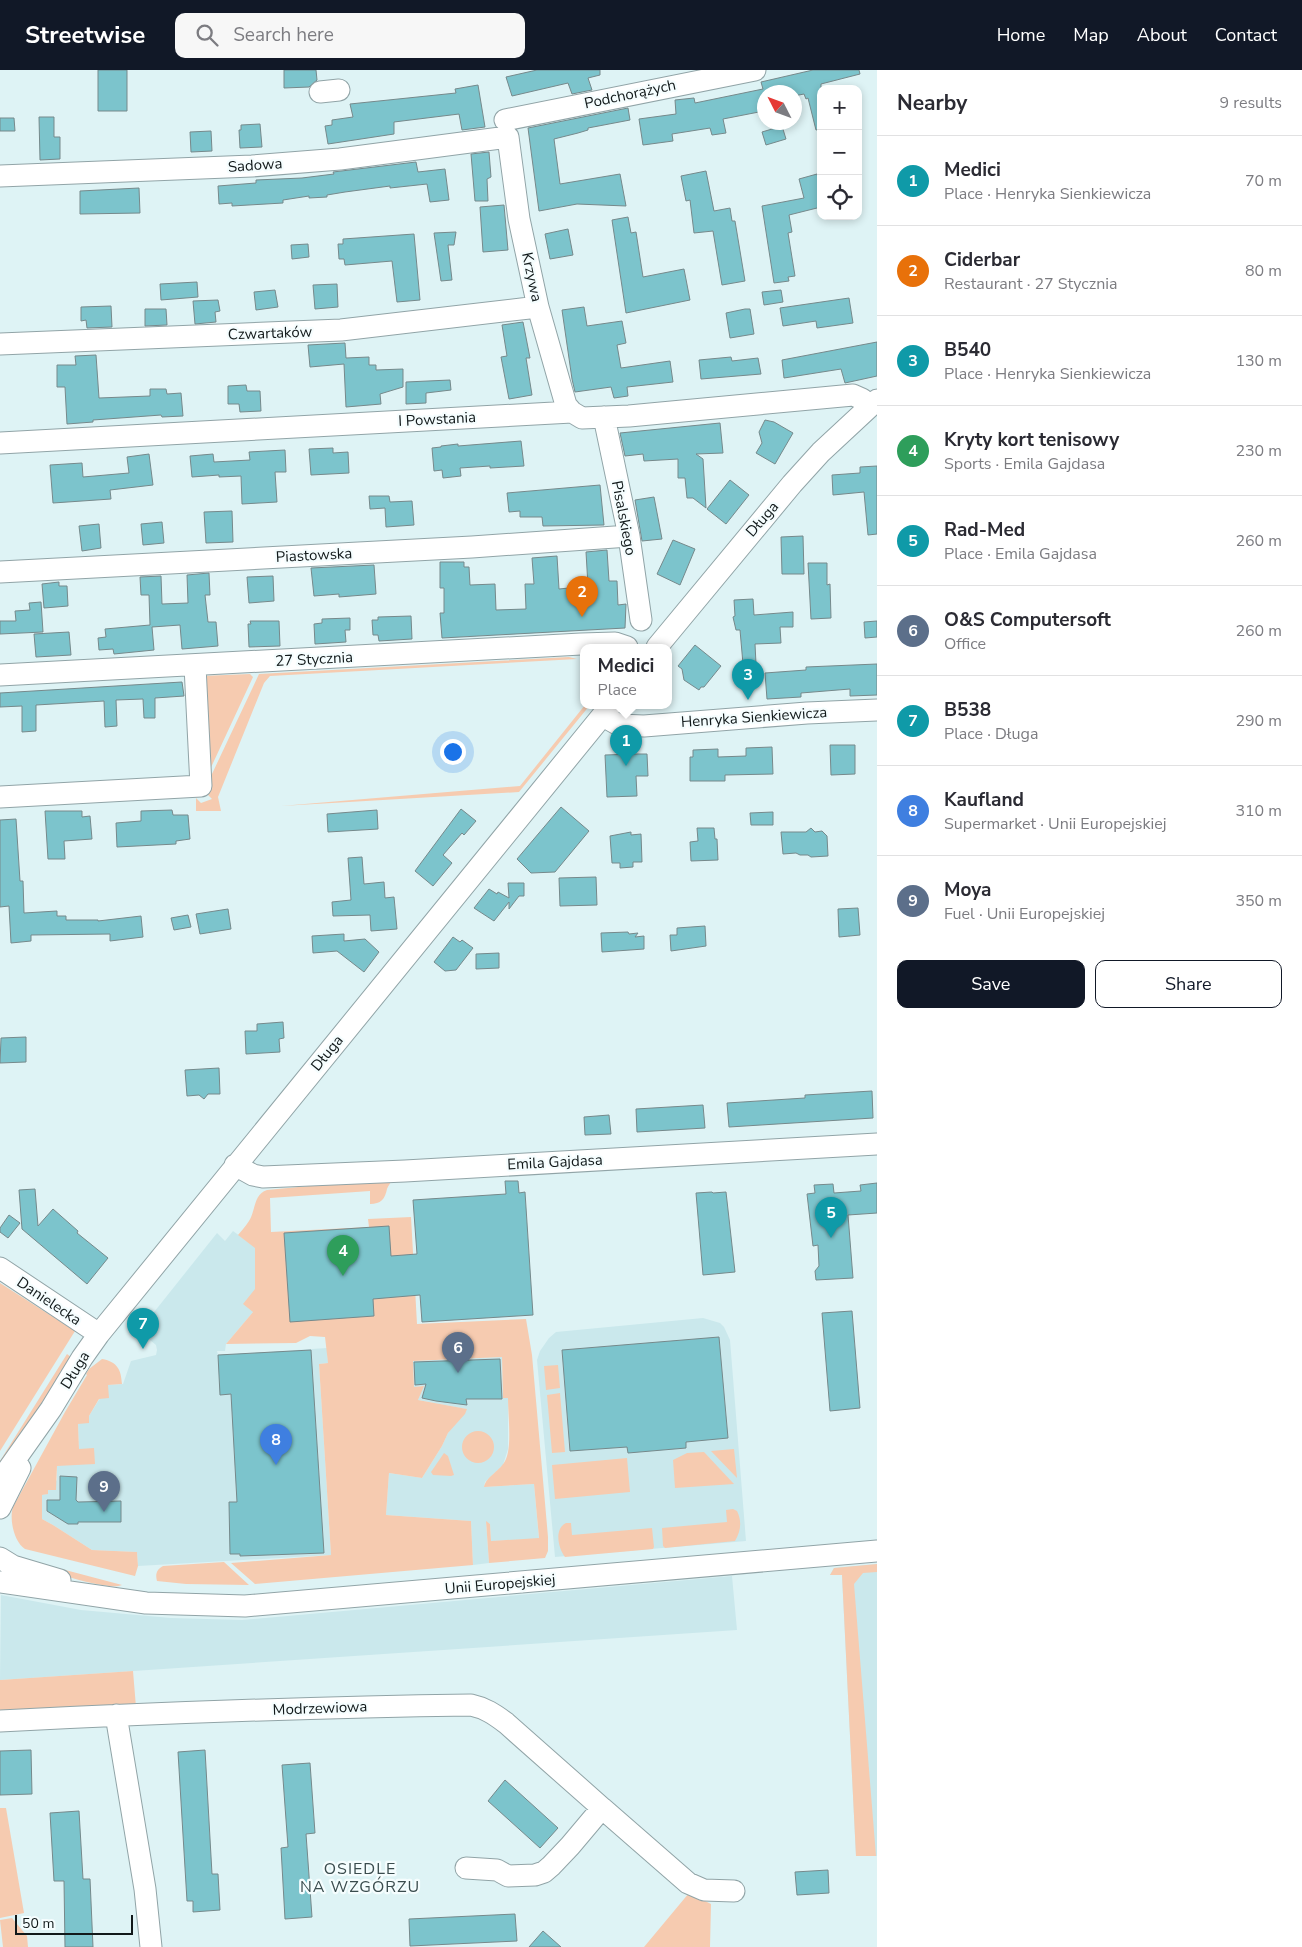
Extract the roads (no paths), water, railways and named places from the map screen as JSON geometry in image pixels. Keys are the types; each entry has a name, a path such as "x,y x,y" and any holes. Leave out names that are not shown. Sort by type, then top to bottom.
{"street":[{"name":"Podchorążych","path":"507,129 755,70"},
{"name":"Sadowa","path":"0,176 252,166 340,158 507,129"},
{"name":"Krzywa","path":"507,129 520,219 538,307 566,405 572,412"},
{"name":"Czwartaków","path":"0,344 342,330 538,307"},
{"name":"I Powstania","path":"0,443 572,412 582,418 604,417 853,395 873,403"},
{"name":"Długa","path":"659,644 792,484 821,452 873,403"},
{"name":"Pisalskiego","path":"604,417 628,536 640,620"},
{"name":"Piastowska","path":"0,572 472,547 628,536"},
{"name":"27 Stycznia","path":"0,675 580,644"},
{"name":"27 Stycznia","path":"581,644 618,644"},
{"path":"0,797 201,786 195,666"},
{"name":"Długa","path":"0,1481 51,1409 99,1334 607,710"},
{"name":"Henryka Sienkiewicza","path":"607,710 619,725 644,726 877,710"},
{"name":"Emila Gajdasa","path":"235,1165 253,1175 263,1177 404,1171 877,1144"},
{"name":"Danielecka","path":"0,1268 99,1334"},
{"name":"Długa","path":"0,1508 51,1409"},
{"name":"Unii Europejskiej","path":"0,1582 69,1594 146,1603 245,1606 877,1551"},
{"name":"Unii Europejskiej","path":"0,1558 13,1566 123,1599"},
{"name":"Modrzewiowa","path":"0,1721 374,1706 471,1705 492,1712 506,1723 688,1883 704,1890 734,1890"},
{"path":"116,1715 145,1889 151,1947"},
{"path":"466,1868 497,1870 508,1876 535,1875 544,1872 564,1853 602,1808"}],"place":[{"name":"Ciderbar","path":"582,617"},
{"name":"B540","path":"748,700"},
{"name":"Medici","path":"626,766"},
{"name":"Rad-Med","path":"831,1238"},
{"name":"Kryty kort tenisowy","path":"343,1276"},
{"name":"B538","path":"143,1349"},
{"name":"O&S Computersoft","path":"458,1373"},
{"name":"Kaufland","path":"276,1465"},
{"name":"Moya","path":"104,1512"}],"district":[{"name":"OSIEDLE NA WZGÓRZU","path":"360,1877"}]}
